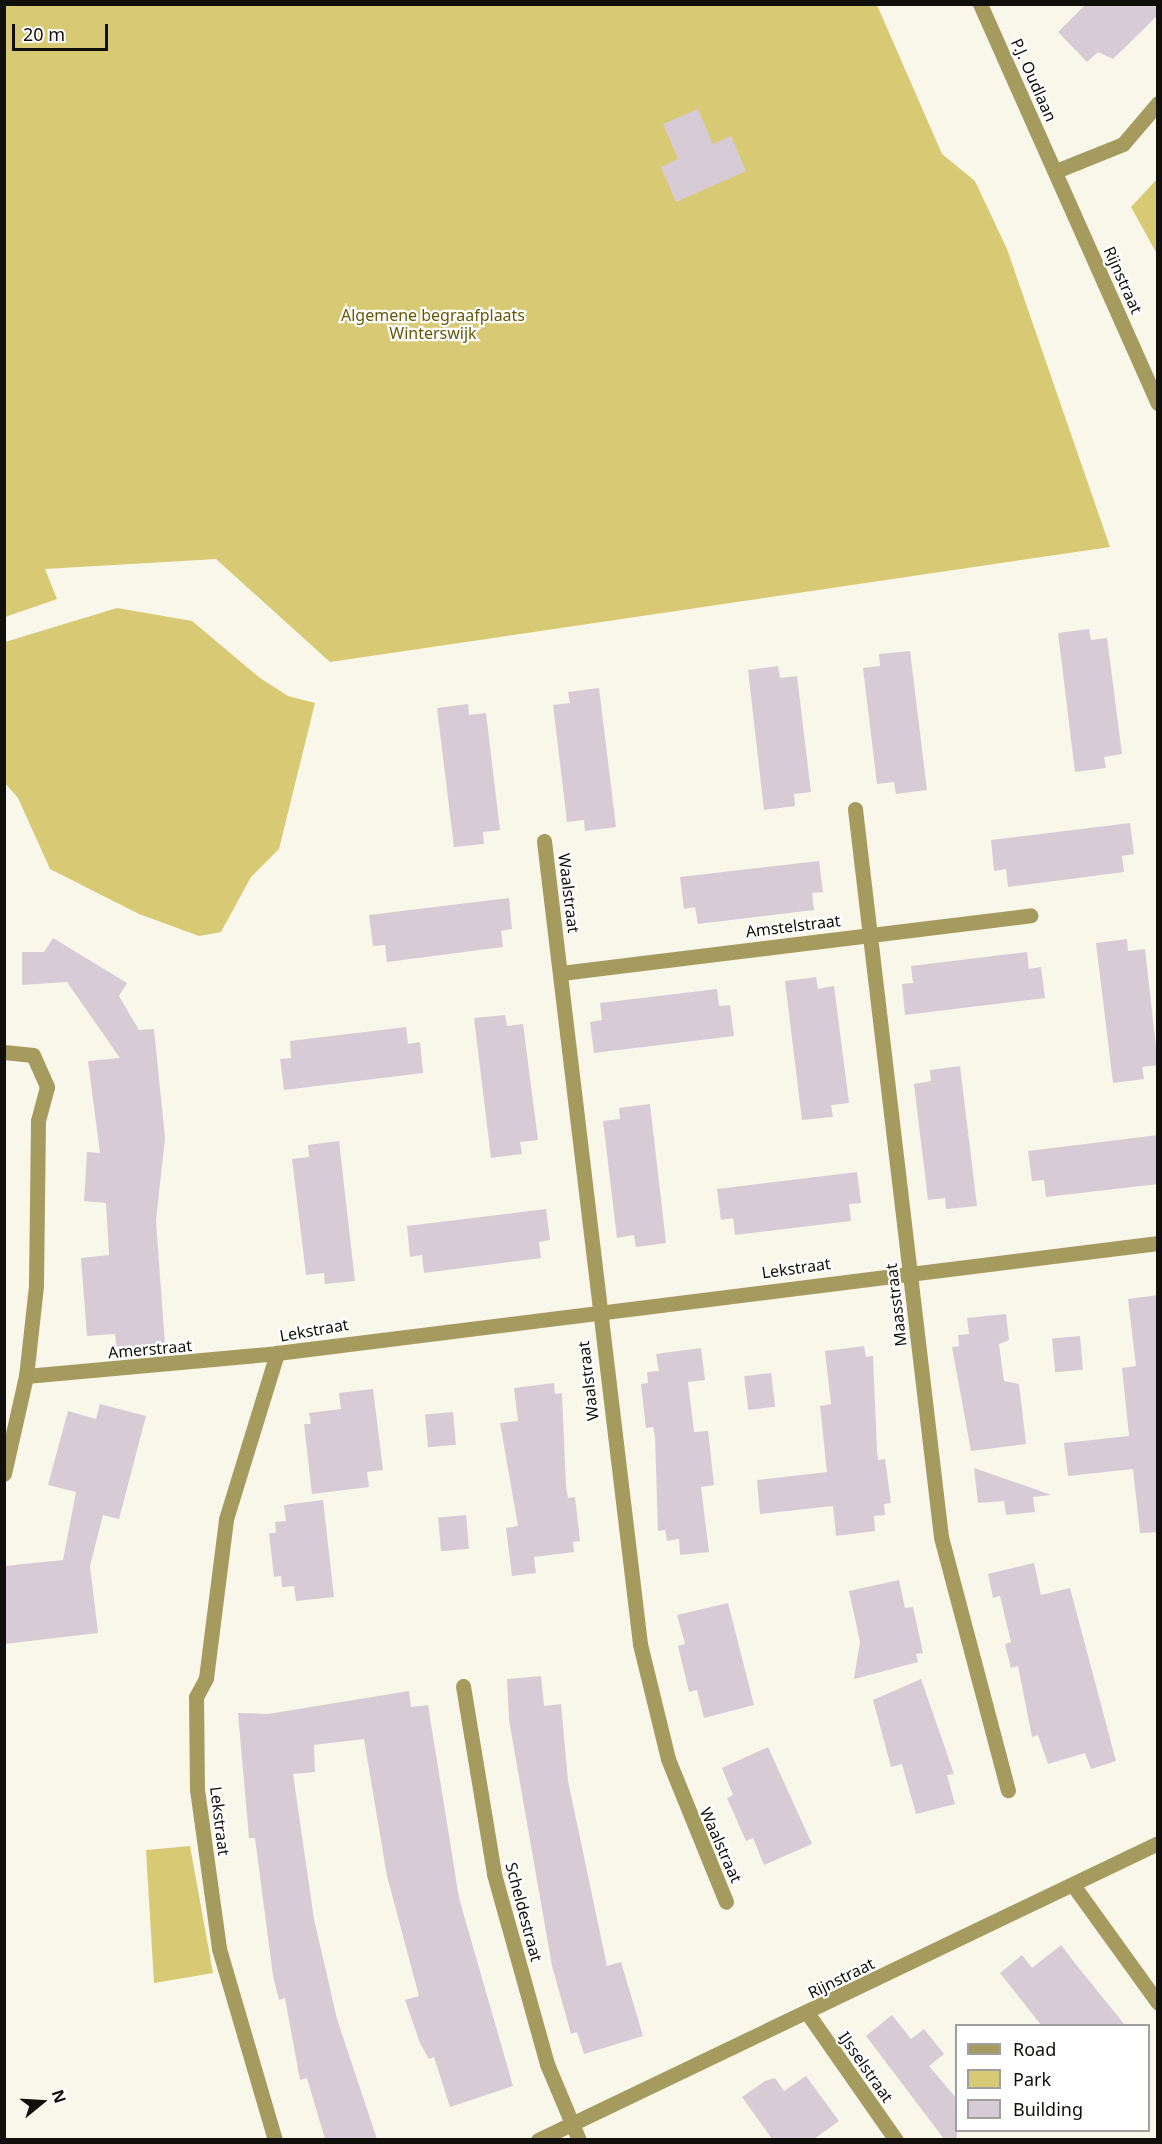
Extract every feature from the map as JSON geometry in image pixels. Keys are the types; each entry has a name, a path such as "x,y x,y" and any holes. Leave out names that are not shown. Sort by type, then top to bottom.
{"street":[{"name":"P.J. Oudlaan","path":"980,4 1056,171"},
{"path":"1056,171 1122,144 1158,103"},
{"name":"Rijnstraat","path":"1056,171 1158,403"},
{"name":"Maasstraat","path":"855,809 941,1537 1008,1790"},
{"name":"Waalstraat","path":"544,841 598,1310 640,1644 668,1759 726,1902"},
{"name":"Amstelstraat","path":"561,973 1029,915"},
{"path":"4,1052 33,1055 47,1087 38,1121 36,1286 26,1376 4,1474"},
{"name":"Lekstraat","path":"275,2139 219,1948 197,1790 196,1696 206,1678 226,1519 277,1353 910,1271 1158,1244"},
{"name":"Amerstraat","path":"26,1376 277,1353"},
{"name":"Scheldestraat","path":"463,1686 494,1874 547,2064 570,2124 579,2139"},
{"name":"Rijnstraat","path":"538,2139 808,2014 1158,1843"},
{"path":"1074,1885 1158,2003"},
{"name":"IJsselstraat","path":"808,2014 897,2139"}],"green space":[{"name":"Algemene begraafplaats Winterswijk","path":"5,5 877,5 942,154 975,181 1007,249 1110,547 330,662 216,559 45,569 57,599 5,617"},
{"path":"1157,179 1157,254 1131,207"},
{"path":"117,608 192,621 260,678 288,696 315,703 279,849 251,877 221,932 199,936 139,914 50,869 18,798 5,783 5,642"},
{"path":"190,1846 213,1973 154,1983 146,1850"}],"building":[{"path":"1086,4 1158,4 1158,15 1113,59 1098,52 1087,62 1058,32"},
{"path":"698,109 713,144 731,136 746,171 676,202 661,167 678,159 663,124"},
{"path":"1089,629 1091,640 1107,638 1122,754 1104,757 1106,768 1075,772 1058,633"},
{"path":"910,651 927,790 896,794 894,782 877,784 863,668 880,666 879,654"},
{"path":"778,666 780,678 797,676 811,792 794,794 795,806 764,810 748,670"},
{"path":"599,688 616,827 585,831 584,820 567,822 553,705 570,703 568,692"},
{"path":"468,704 469,715 486,713 500,830 483,832 484,844 454,847 437,708"},
{"path":"1130,823 1134,854 1122,856 1124,872 1008,887 1006,869 994,871 991,840"},
{"path":"819,861 823,892 812,893 814,910 698,924 695,907 684,909 680,877"},
{"path":"509,898 512,929 501,931 503,947 387,962 385,945 373,946 369,915"},
{"path":"53,938 127,983 119,996 139,1030 154,1029 165,1138 156,1221 165,1345 117,1349 115,1334 87,1336 81,1258 109,1255 106,1203 84,1201 87,1152 100,1153 88,1061 120,1058 67,982 22,985 22,952 44,952"},
{"path":"1127,939 1128,951 1145,949 1158,1065 1142,1067 1144,1079 1113,1083 1096,943"},
{"path":"1027,952 1029,969 1041,967 1045,998 905,1015 902,984 913,983 911,966"},
{"path":"816,977 818,989 834,986 849,1103 831,1105 833,1117 802,1120 785,981"},
{"path":"717,989 719,1006 730,1005 734,1036 594,1053 590,1022 602,1020 600,1003"},
{"path":"505,1015 507,1026 523,1024 538,1140 520,1142 522,1154 491,1158 474,1018"},
{"path":"406,1027 408,1044 420,1042 423,1073 284,1090 280,1059 291,1058 290,1041"},
{"path":"960,1066 977,1206 946,1209 945,1198 928,1200 914,1084 931,1081 930,1070"},
{"path":"650,1104 666,1243 636,1247 634,1235 617,1238 603,1121 620,1119 619,1108"},
{"path":"1158,1135 1158,1184 1046,1197 1044,1180 1032,1181 1028,1151"},
{"path":"339,1141 355,1281 325,1284 324,1273 306,1275 292,1159 309,1157 308,1145"},
{"path":"857,1172 861,1203 849,1204 851,1221 735,1235 733,1218 721,1220 717,1189"},
{"path":"546,1209 550,1240 539,1242 541,1258 424,1273 422,1255 410,1257 407,1226"},
{"path":"1158,1295 1158,1532 1140,1533 1133,1469 1068,1476 1064,1443 1129,1436 1122,1368 1136,1366 1128,1299"},
{"path":"1006,1314 1009,1340 999,1344 1004,1381 1019,1384 1026,1444 971,1451 952,1347 959,1346 958,1335 969,1334 967,1318"},
{"path":"1080,1336 1083,1370 1055,1372 1052,1338"},
{"path":"864,1346 866,1357 873,1356 878,1460 885,1459 891,1503 884,1504 885,1515 874,1516 875,1531 836,1536 833,1506 760,1514 757,1480 827,1472 820,1406 831,1404 825,1351"},
{"path":"701,1348 705,1380 688,1382 694,1432 708,1431 714,1485 701,1487 709,1552 680,1555 679,1539 667,1541 665,1530 658,1531 655,1437 653,1427 646,1428 641,1384 648,1383 647,1372 659,1371 656,1354"},
{"path":"771,1373 775,1407 748,1410 744,1376"},
{"path":"554,1383 555,1394 562,1393 566,1487 568,1498 575,1497 580,1541 573,1542 574,1552 534,1557 536,1573 512,1576 506,1528 518,1526 500,1423 518,1421 514,1388"},
{"path":"373,1389 383,1470 367,1472 369,1487 312,1494 304,1424 311,1424 309,1413 341,1409 339,1393"},
{"path":"100,1404 146,1416 119,1519 103,1515 90,1566 98,1633 4,1644 4,1566 63,1560 76,1492 48,1485 68,1411 96,1419"},
{"path":"453,1412 456,1445 428,1447 425,1414"},
{"path":"974,1468 1051,1495 1033,1497 1035,1512 1006,1515 1004,1501 978,1503"},
{"path":"323,1500 334,1597 296,1601 294,1586 282,1587 281,1576 274,1577 269,1533 276,1533 275,1522 286,1521 284,1505"},
{"path":"466,1515 469,1549 441,1551 438,1517"},
{"path":"1034,1563 1041,1595 1070,1588 1116,1761 1091,1769 1085,1753 1048,1764 1038,1735 1032,1737 1018,1666 1011,1668 1005,1644 1011,1642 1000,1596 993,1598 988,1574"},
{"path":"899,1580 905,1608 913,1607 923,1653 916,1654 918,1662 854,1679 860,1642 849,1591"},
{"path":"728,1603 754,1705 704,1718 697,1690 689,1692 678,1646 685,1644 677,1615"},
{"path":"541,1676 544,1706 561,1704 568,1781 607,1966 621,1962 643,2036 584,2054 577,2032 571,2034 552,1966 509,1720 507,1679"},
{"path":"921,1679 954,1774 947,1775 955,1804 916,1814 902,1764 891,1767 873,1700"},
{"path":"409,1691 411,1707 428,1705 459,1898 513,2086 450,2107 434,2057 429,2059 420,2043 405,2000 419,1996 387,1876 364,1739 314,1745 315,1772 293,1774 314,1919 337,2019 377,2139 325,2139 307,2078 300,2080 285,1998 279,2000 273,1976 255,1838 249,1838 238,1713 268,1714"},
{"path":"768,1747 812,1844 764,1865 753,1838 746,1841 727,1798 733,1795 722,1768"},
{"path":"1061,1945 1124,2024 1040,2024 1000,1973 1022,1955 1032,1968"},
{"path":"892,2015 911,2039 924,2029 944,2054 929,2066 955,2097 957,2139 944,2139 866,2036"},
{"path":"806,2076 839,2121 814,2139 772,2139 742,2097 765,2081 775,2078 784,2091"}]}
